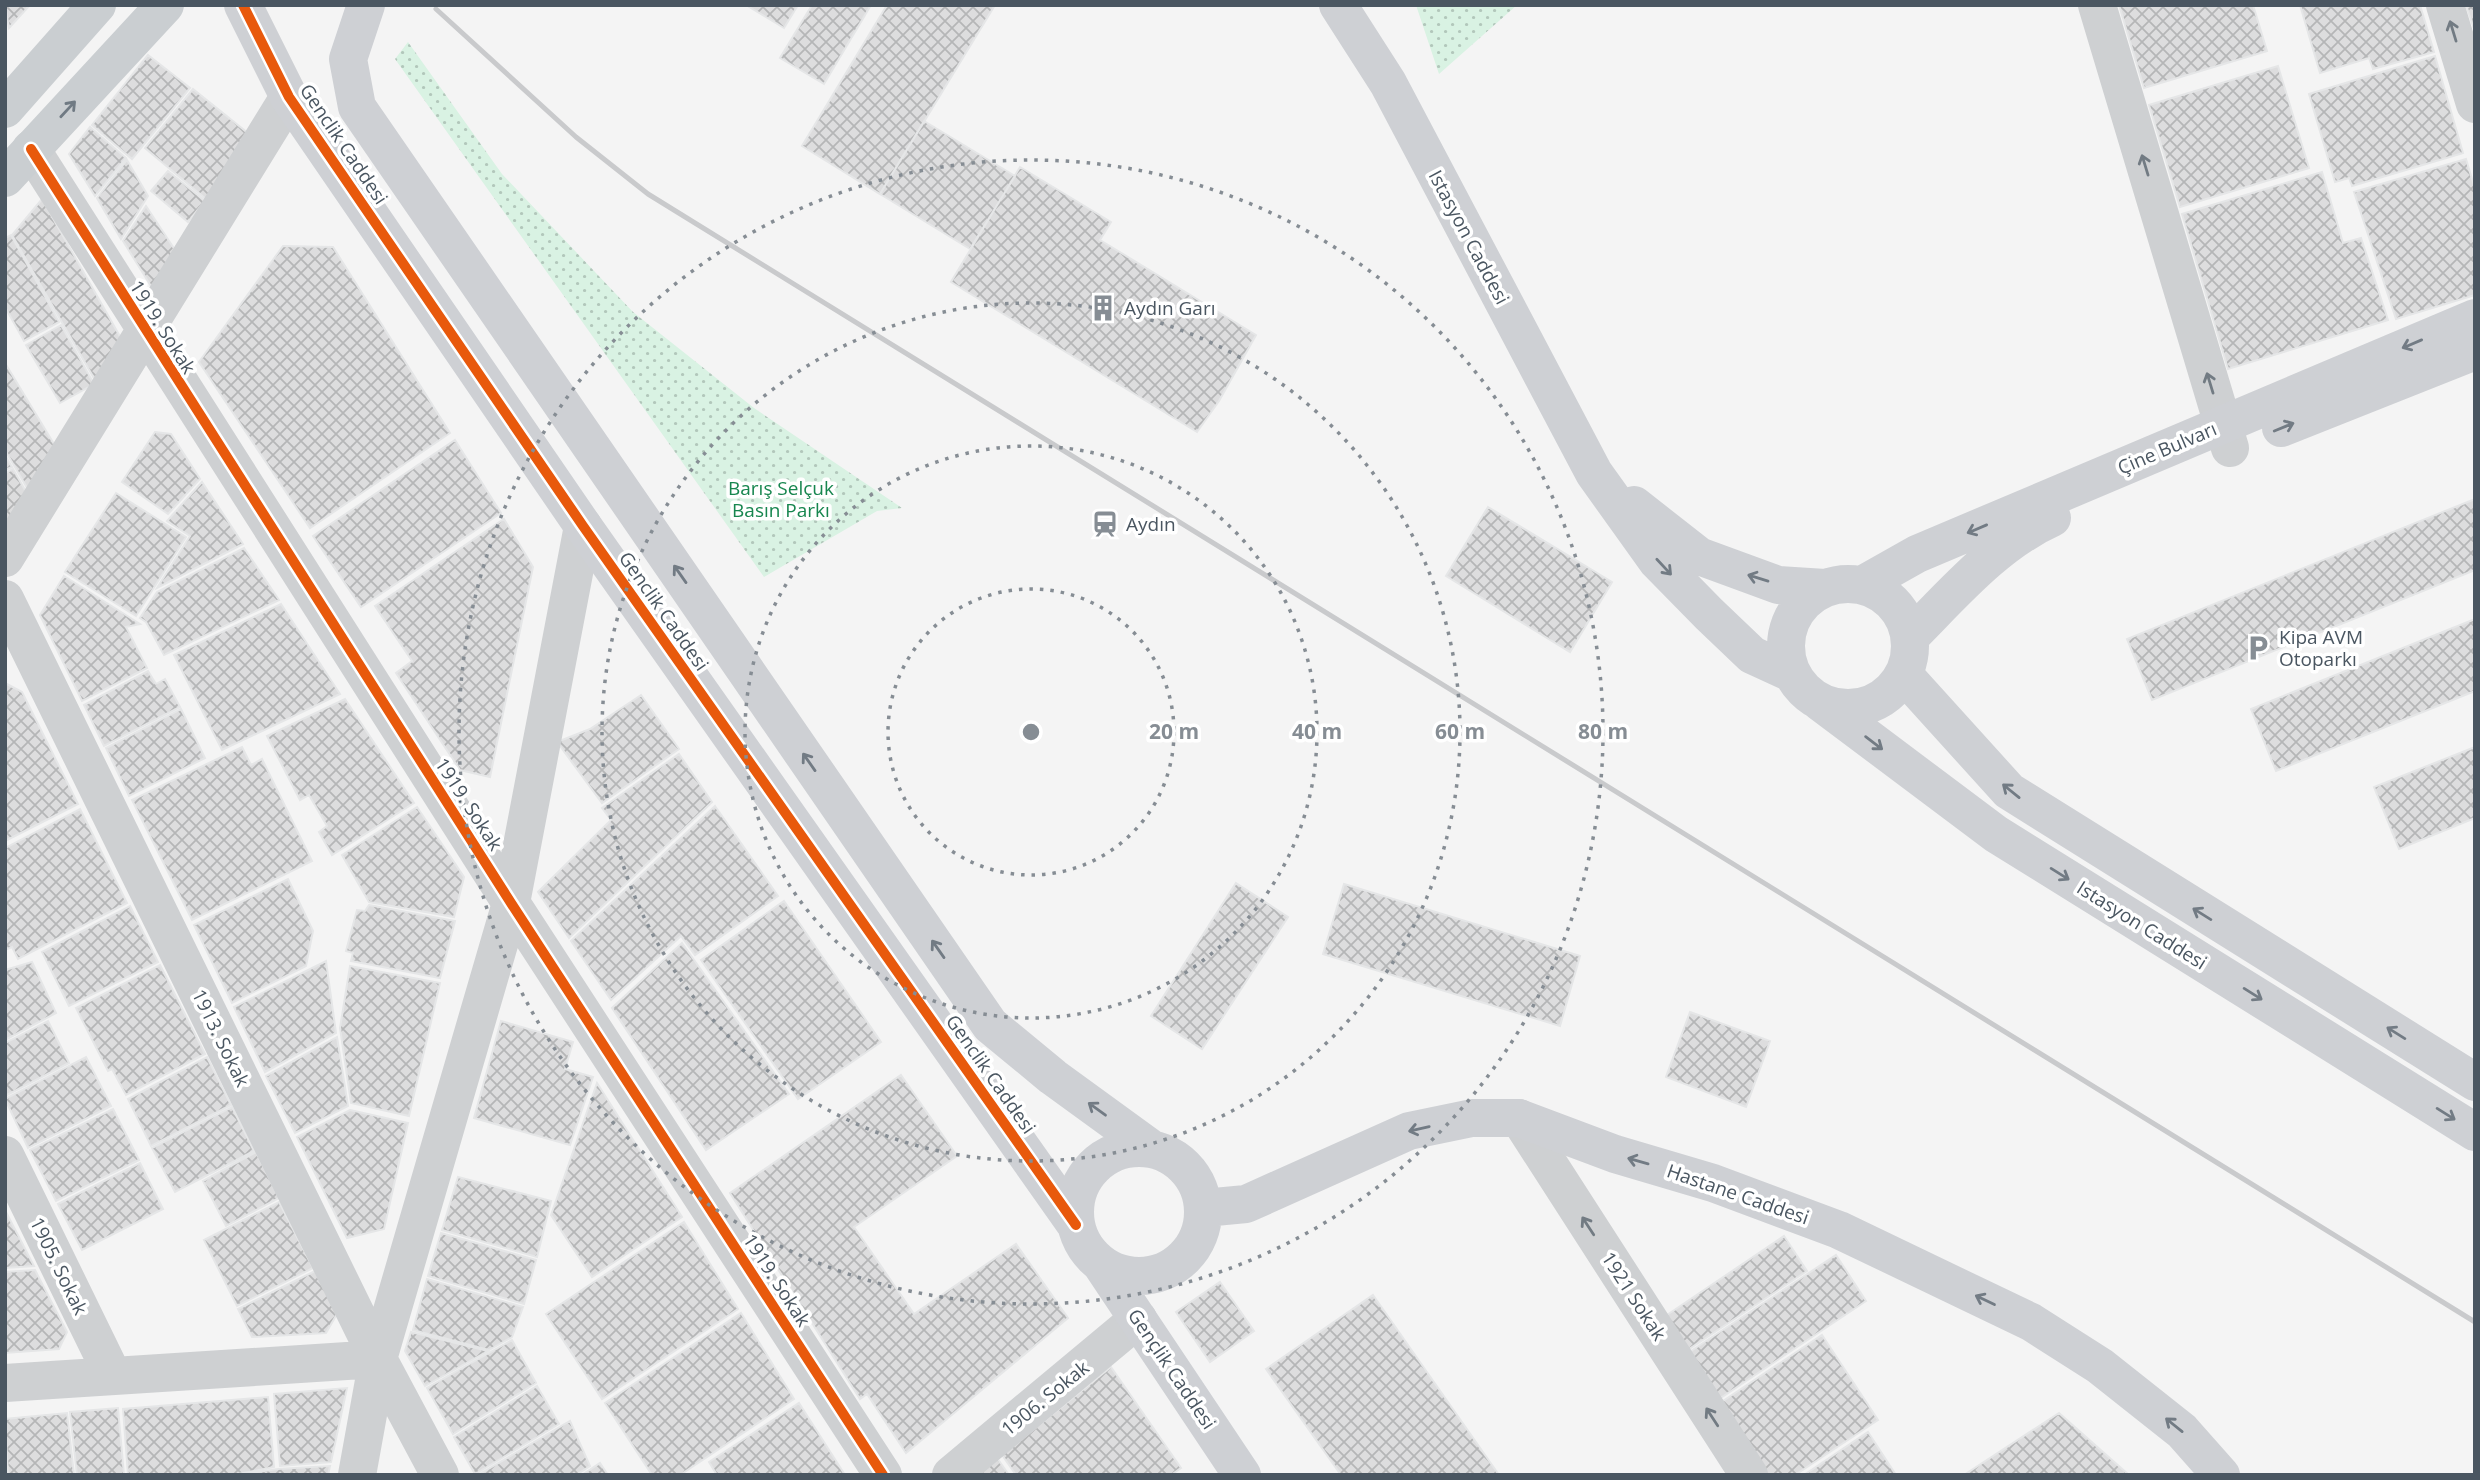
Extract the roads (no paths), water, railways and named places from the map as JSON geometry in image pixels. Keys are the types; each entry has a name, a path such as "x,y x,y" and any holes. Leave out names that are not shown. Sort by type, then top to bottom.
{"main road":[{"path":"9,93 97,5"},
{"path":"5,178 165,5"}],"street":[{"name":"Genclik Caddesi","path":"243,5 289,97 583,526 1076,1225"},
{"name":"Genclik Caddesi","path":"366,5 348,59 357,107 990,1025 1053,1077 1152,1149"},
{"name":"Istasyon Caddesi","path":"1338,5 1388,83 1594,473 1657,561 1709,614 1752,655 1791,673"},
{"path":"2097,5 2226,436"},
{"path":"2445,5 2475,104"},
{"path":"5,558 289,97"},
{"name":"1919. Sokak","path":"31,149 511,903 883,1475"},
{"name":"Çine Bulvarı","path":"1910,636 1968,579 2025,530 2475,318"},
{"name":"Çine Bulvarı","path":"1791,673 1786,653 1790,624 1807,598 1843,587 1917,554 2226,436 2475,351"},
{"path":"1594,473 1699,556 1778,585 1843,587 1879,592 1894,604 1904,619 1910,636 1910,656 1904,675 1893,691 1877,702 1858,709 1838,709 1820,702 1803,690 1791,673"},
{"path":"357,1475 378,1359 511,903 583,526"},
{"name":"1913. Sokak","path":"5,598 378,1359 440,1475"},
{"path":"1904,675 2009,791 2475,1082"},
{"name":"Istasyon Caddesi","path":"1820,702 1996,834 2475,1132"},
{"name":"Hastane Caddesi","path":"1204,1208 1246,1204 1409,1131 1472,1118 1519,1118 1615,1154 1713,1183 1839,1230 2031,1322 2100,1366 2182,1432 2221,1475"},
{"name":"1921 Sokak","path":"1519,1118 1749,1475"},
{"path":"1152,1149 1171,1156 1188,1170 1199,1188 1204,1208 1202,1229 1194,1248 1179,1263 1161,1274 1140,1278 1119,1274 1101,1264 1086,1249 1076,1225 1076,1198 1096,1165 1117,1152 1152,1149"},
{"name":"1905. Sokak","path":"5,1155 113,1376"},
{"name":"Gençlik Caddesi","path":"1101,1264 1242,1475"},
{"name":"1906. Sokak","path":"951,1475 1138,1319"},
{"path":"5,1383 378,1359"}],"railway":[{"path":"436,9 576,137 648,194 2475,1322"}],"place":[{"name":"Aydın Garı","path":"1103,308"},
{"name":"Aydın","path":"1105,524"},
{"name":"Kipa AVM Otoparkı","path":"2258,648"}],"park label":[{"name":"Barış Selçuk Basın Parkı","path":"781,499"}]}
